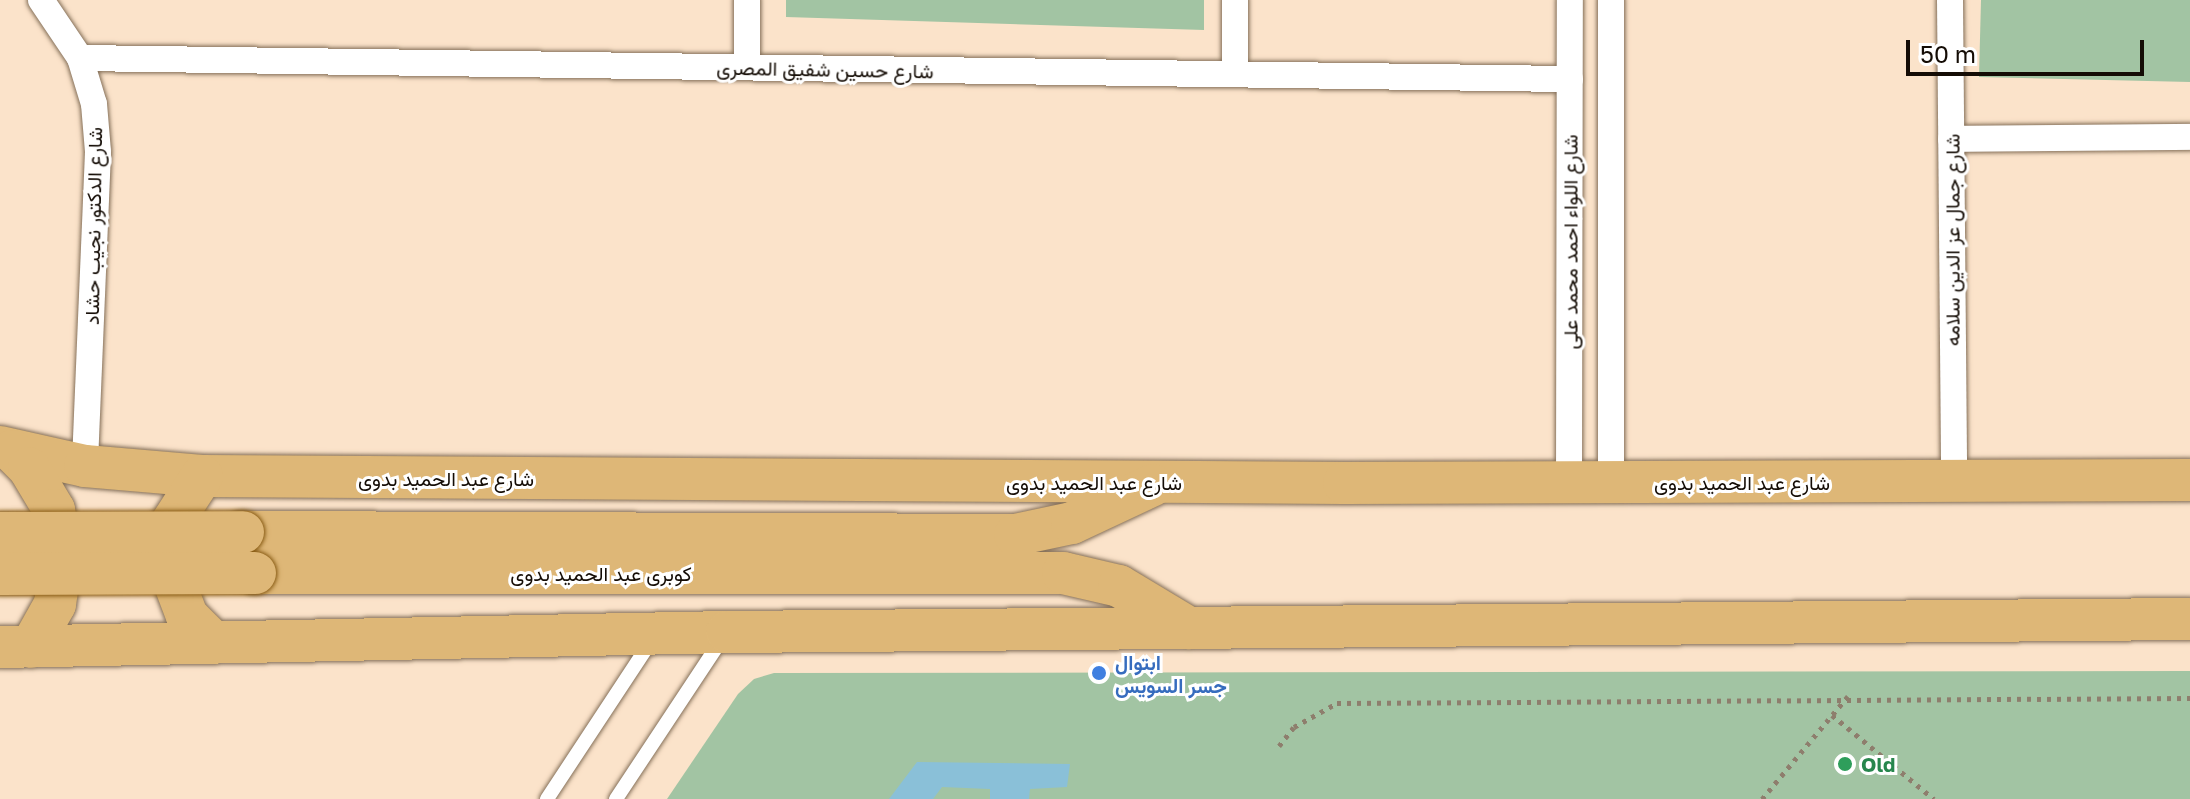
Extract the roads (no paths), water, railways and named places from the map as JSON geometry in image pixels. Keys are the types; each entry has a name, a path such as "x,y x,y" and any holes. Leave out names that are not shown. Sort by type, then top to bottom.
{"main road":[{"name":"شارع عبد الحميد بدوى","path":"6,449 85,466 202,476 1569,483 2190,480"},
{"path":"6,449 29,468 54,510 62,557 55,604 16,647"},
{"path":"202,476 175,515 167,563 182,608 214,643"},
{"name":"كوبرى عبد الحميد بدوى","path":"0,533 1015,535 1100,513 1157,482"},
{"name":"كوبرى عبد الحميد بدوى","path":"0,574 1063,573 1119,586 1189,628"},
{"path":"16,647 727,632 2190,619"}],"street":[{"name":"شارع الدكتور نجيب حشاد","path":"41,0 80,58 94,104 98,152 85,466"},
{"path":"747,0 747,67"},
{"path":"1235,0 1235,74"},
{"name":"شارع اللواء احمد محمد على","path":"1569,483 1570,0"},
{"name":"شارع اللواء احمد محمد على","path":"1611,0 1611,483"},
{"name":"شارع جمال عز الدين سلامه","path":"1950,0 1954,481"},
{"name":"شارع حسين شفيق المصرى","path":"80,58 1570,79"},
{"path":"1951,139 2190,137"}],"lane":[{"path":"616,799 727,632"},
{"path":"547,799 655,634"}],"water":[{"path":"917,762 1070,764 1067,787 1030,789 1029,799 990,799 990,789 942,787 933,799 889,799"}],"place":[{"name":"ابتوال جسر السويس","path":"1099,673"},
{"name":"Old","path":"1845,764"}]}
